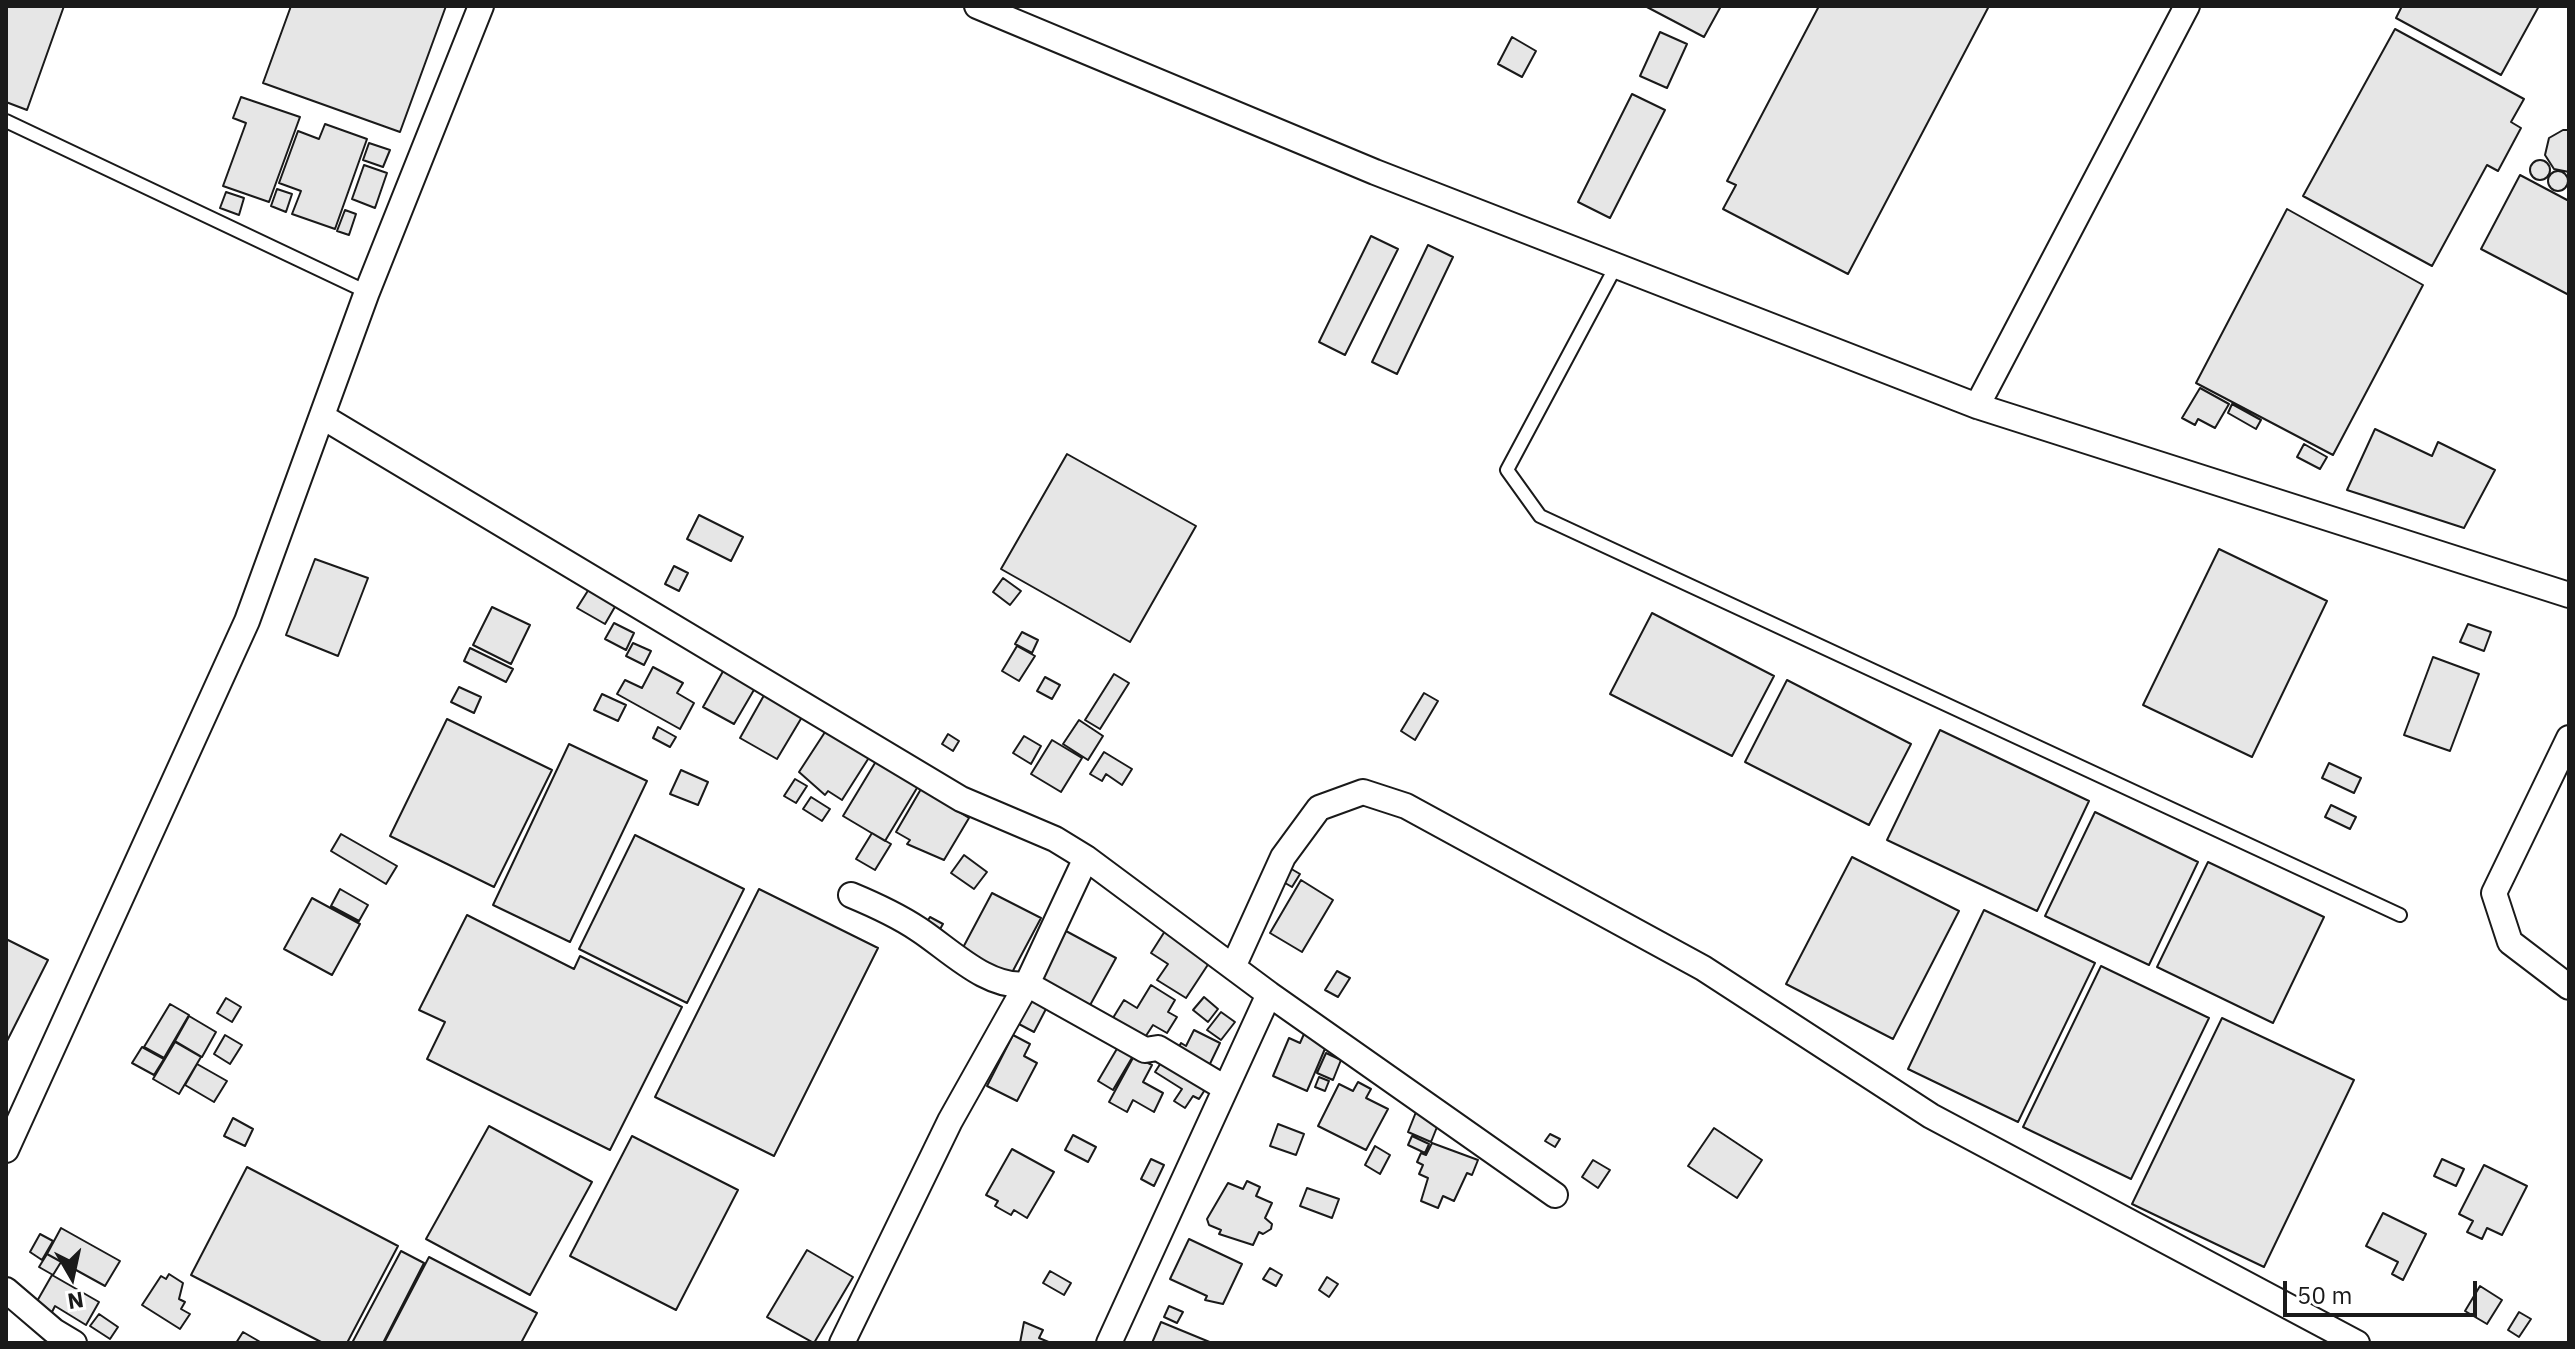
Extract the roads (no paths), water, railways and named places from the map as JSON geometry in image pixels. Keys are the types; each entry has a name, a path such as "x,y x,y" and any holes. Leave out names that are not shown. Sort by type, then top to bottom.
{"street":[{"path":"6,1150 247,621 367,292 481,6"},
{"path":"977,6 1615,268 1977,406 2569,595"},
{"path":"1977,406 2187,6"},
{"path":"323,417 961,799 1055,839 1086,858 1269,994 1555,1195"},
{"path":"2569,738 2494,893 2510,942 2569,987"},
{"path":"1233,967 1283,857 1319,808 1363,792 1406,806 1703,968 1931,1116 2357,1343"},
{"path":"842,1343 950,1121 1027,984 1086,858"},
{"path":"851,895 892,912 945,951 1010,986 1027,984 1145,1050 1158,1048 1225,1088"},
{"path":"1109,1343 1269,994"},
{"path":"6,1290 54,1331 74,1343"}],"lane":[{"path":"6,121 367,292"},
{"path":"1615,268 1507,470 1540,516 2400,915"}]}
